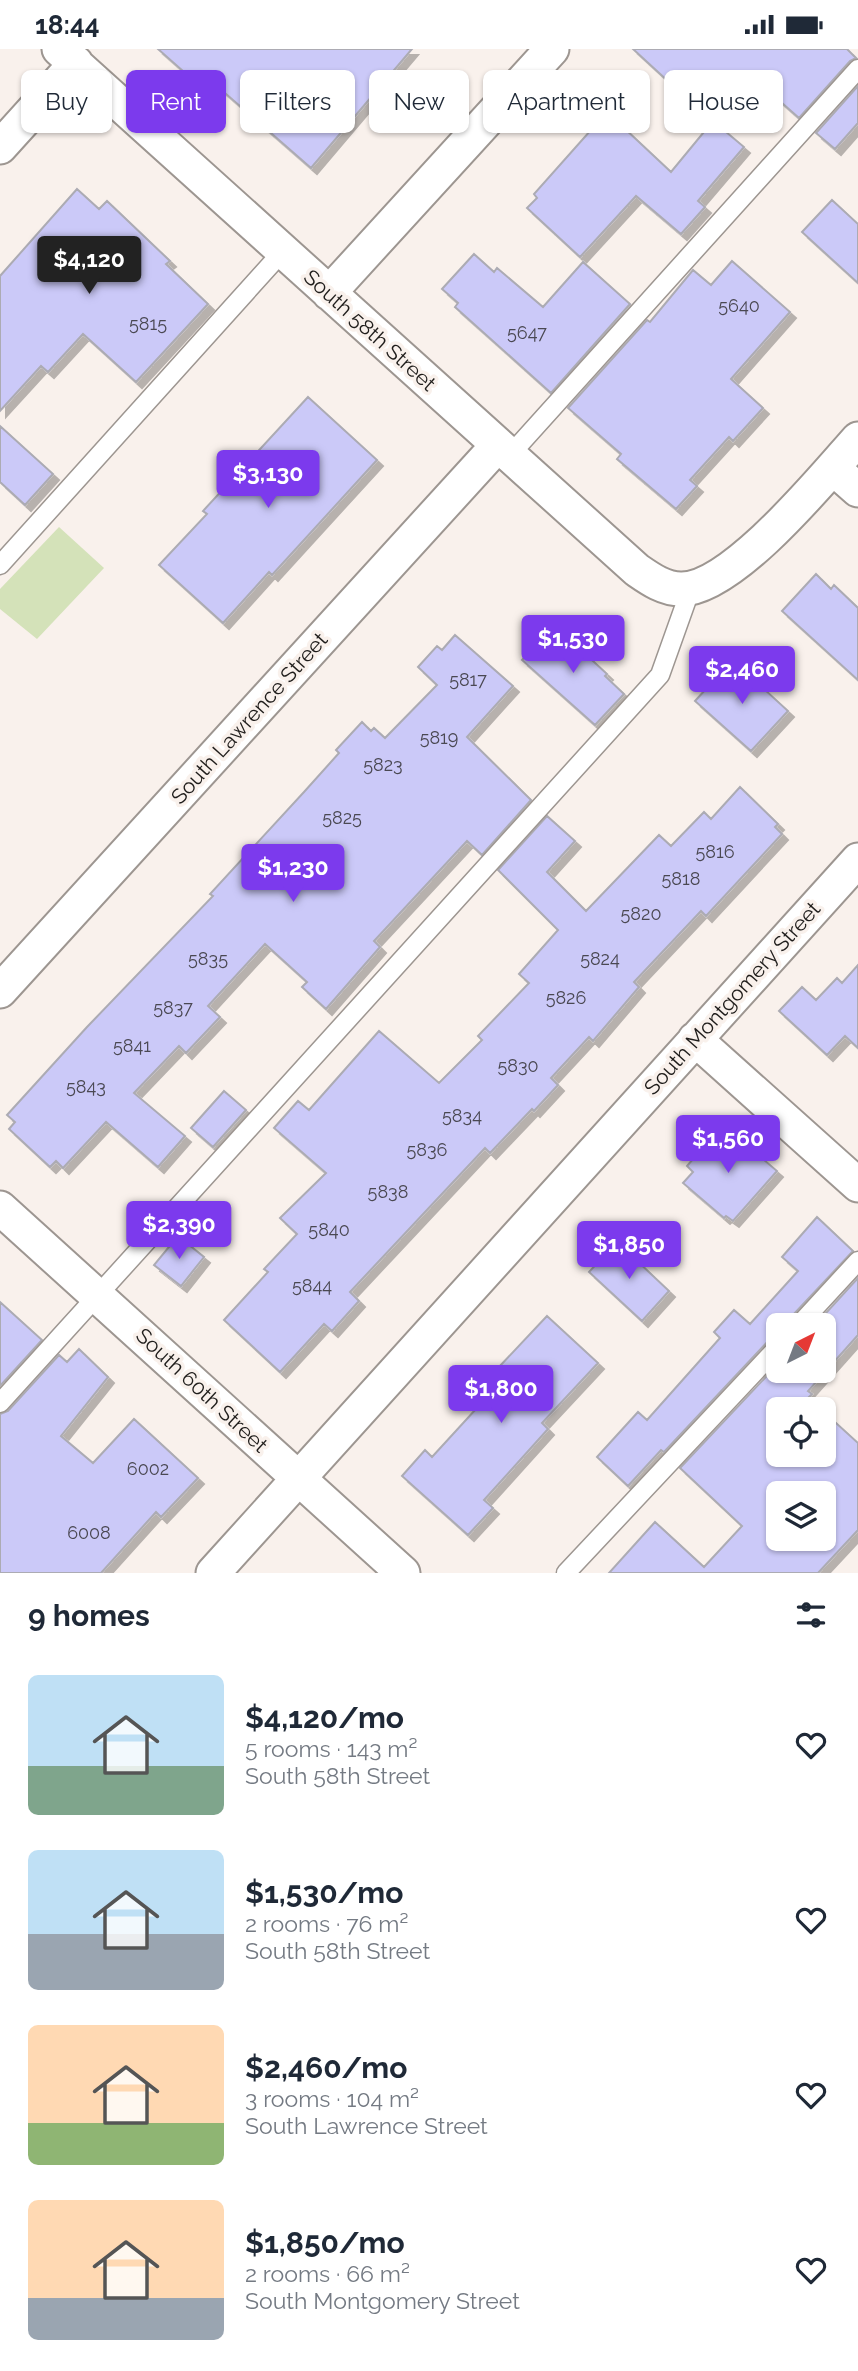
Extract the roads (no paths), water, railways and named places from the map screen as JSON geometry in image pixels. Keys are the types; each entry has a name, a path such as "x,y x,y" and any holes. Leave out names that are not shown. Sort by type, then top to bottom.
{"street":[{"path":"329,293 552,49"},
{"path":"0,147 68,56"},
{"name":"South 58th Street","path":"68,56 637,570 661,585 681,590 691,588"},
{"path":"691,588 710,582 745,558 858,439"},
{"name":"South Lawrence Street","path":"0,991 504,450"},
{"path":"833,468 858,491"},
{"name":"South Montgomery Street","path":"213,1573 858,860"},
{"path":"695,1039 858,1185"},
{"name":"South 60th Street","path":"0,1208 403,1573"}],"lane":[{"path":"504,450 858,69"},
{"path":"0,565 283,251"},
{"path":"0,1403 660,675 691,588"},
{"path":"810,1313 858,1261"},
{"path":"566,1573 766,1360"}]}
